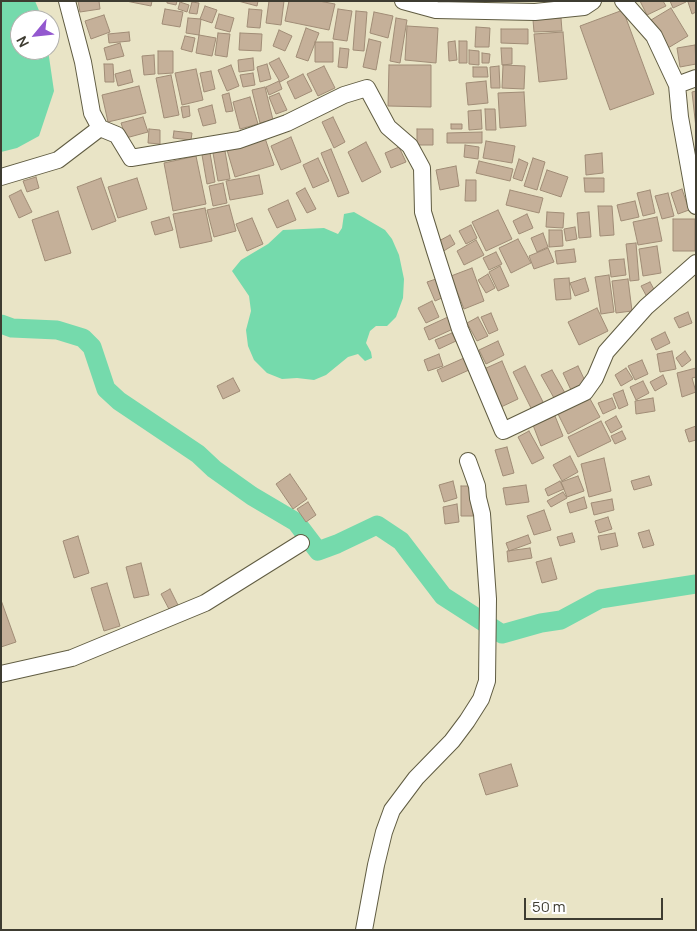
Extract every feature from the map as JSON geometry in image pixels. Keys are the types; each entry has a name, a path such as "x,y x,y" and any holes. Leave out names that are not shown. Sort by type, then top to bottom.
{"street":[{"path":"67,1 83,62 92,113 100,128 117,135 131,158 239,140 287,123 344,95 366,88 388,127 410,146 422,168 423,212 435,251 460,329 503,431 585,392 595,378 606,352 646,307 696,263"},
{"path":"403,1 436,10 535,12 584,7 593,1"},
{"path":"623,1 654,36 677,85 680,117 696,206"},
{"path":"677,85 696,78"},
{"path":"1,177 58,160 100,128"},
{"path":"364,930 376,865 384,832 392,810 416,778 452,741 467,721 481,699 487,681 488,600 481,524 482,514 478,498 478,486 468,461"},
{"path":"1,674 72,658 205,603 301,543"}],"shaded area":[{"path":"1,1 35,1 39,10 10,10 10,60 49,60 54,91 39,136 17,148 1,152"},
{"path":"354,212 385,230 392,239 399,255 404,279 403,298 396,317 387,326 376,326 370,331 366,343 372,358 365,361 358,354 348,357 326,375 314,380 282,379 267,373 254,360 248,346 246,330 251,311 249,296 232,271 241,260 268,244 283,230 324,228 338,234 342,228 344,214"}],"building":[{"path":"78,1 99,1 100,9 80,12"},
{"path":"126,1 152,1 151,6"},
{"path":"167,1 177,1 176,5 167,3"},
{"path":"238,1 258,1 257,6"},
{"path":"269,1 284,1 281,25 266,23"},
{"path":"289,1 319,1 335,4 329,30 285,21"},
{"path":"640,1 663,1 666,6 647,15"},
{"path":"670,1 686,1 686,2 673,8"},
{"path":"696,1 696,12 692,14 688,2"},
{"path":"180,2 189,5 187,12 178,9"},
{"path":"192,2 199,3 197,14 189,13"},
{"path":"205,6 217,10 212,23 200,19"},
{"path":"671,8 688,36 668,48 651,20"},
{"path":"165,9 183,12 180,27 162,24"},
{"path":"249,9 262,10 260,28 247,27"},
{"path":"338,9 352,11 347,41 333,39"},
{"path":"623,10 654,94 610,110 580,26"},
{"path":"356,11 367,12 364,51 353,50"},
{"path":"374,12 393,16 388,38 370,33"},
{"path":"219,14 234,18 230,32 215,28"},
{"path":"104,15 110,32 91,39 85,21"},
{"path":"188,18 201,19 199,35 186,33"},
{"path":"396,18 407,20 400,63 390,61"},
{"path":"561,18 562,31 534,32 533,20"},
{"path":"407,26 438,28 436,63 405,60"},
{"path":"476,27 490,28 489,47 475,47"},
{"path":"306,28 319,33 308,61 296,57"},
{"path":"501,29 528,29 528,44 501,43"},
{"path":"279,30 292,36 285,51 273,46"},
{"path":"129,32 130,41 109,43 108,34"},
{"path":"563,32 567,79 539,82 534,34"},
{"path":"218,33 230,34 227,57 215,55"},
{"path":"240,33 262,34 261,51 239,50"},
{"path":"199,35 216,38 212,56 196,53"},
{"path":"185,36 195,38 192,52 181,49"},
{"path":"369,39 381,42 376,70 363,67"},
{"path":"455,41 457,60 449,61 448,42"},
{"path":"459,41 467,41 467,63 459,63"},
{"path":"315,42 333,42 333,62 315,62"},
{"path":"120,43 124,56 107,60 104,48"},
{"path":"695,45 696,64 680,67 677,48"},
{"path":"340,48 349,49 347,68 338,67"},
{"path":"501,48 512,48 512,64 502,65"},
{"path":"469,50 479,51 479,65 469,64"},
{"path":"158,51 173,51 173,73 158,74"},
{"path":"482,53 490,54 489,63 482,63"},
{"path":"154,55 155,74 144,75 142,56"},
{"path":"253,58 254,70 239,72 238,60"},
{"path":"279,58 289,77 280,82 269,63"},
{"path":"104,64 113,64 114,82 105,82"},
{"path":"267,64 271,79 260,82 257,67"},
{"path":"231,65 239,86 227,91 218,70"},
{"path":"389,65 431,65 431,107 388,106"},
{"path":"503,65 525,66 524,89 502,88"},
{"path":"324,66 335,88 318,96 307,74"},
{"path":"499,66 500,88 491,88 490,67"},
{"path":"473,67 487,67 488,77 473,77"},
{"path":"196,69 203,100 182,105 175,73"},
{"path":"130,70 133,82 118,86 115,74"},
{"path":"211,71 215,89 204,92 200,73"},
{"path":"253,73 255,85 243,87 240,75"},
{"path":"303,74 312,91 295,99 287,82"},
{"path":"171,75 179,115 164,118 156,78"},
{"path":"279,81 282,89 269,95 266,87"},
{"path":"486,81 488,103 468,105 466,83"},
{"path":"139,86 146,113 108,122 102,95"},
{"path":"265,87 273,120 260,123 252,90"},
{"path":"696,91 696,128 692,92"},
{"path":"524,92 526,126 500,128 498,93"},
{"path":"229,93 233,111 226,112 222,95"},
{"path":"279,93 287,110 276,114 269,97"},
{"path":"250,97 258,124 240,129 233,102"},
{"path":"212,105 216,123 203,126 198,109"},
{"path":"189,106 190,116 183,118 181,107"},
{"path":"485,109 495,109 496,130 486,130"},
{"path":"481,110 482,129 469,130 468,111"},
{"path":"143,117 148,132 126,138 121,123"},
{"path":"333,117 345,142 334,148 322,122"},
{"path":"451,124 462,124 462,129 451,129"},
{"path":"149,129 160,130 160,144 148,143"},
{"path":"417,129 433,129 433,145 417,145"},
{"path":"174,131 192,133 191,140 173,138"},
{"path":"482,132 482,143 447,143 447,133"},
{"path":"291,137 301,162 281,170 271,146"},
{"path":"265,138 274,165 235,177 227,150"},
{"path":"486,141 515,146 512,163 483,158"},
{"path":"366,142 381,172 362,182 348,152"},
{"path":"465,145 479,147 478,159 464,157"},
{"path":"399,147 406,162 391,168 385,153"},
{"path":"331,149 349,193 338,197 321,153"},
{"path":"225,151 230,179 218,181 213,153"},
{"path":"210,153 215,182 207,184 202,155"},
{"path":"602,153 603,173 586,175 585,155"},
{"path":"196,156 206,204 173,211 164,163"},
{"path":"318,158 329,181 313,188 303,165"},
{"path":"533,158 545,162 537,190 524,186"},
{"path":"519,159 528,163 522,181 513,178"},
{"path":"479,161 513,169 510,181 476,173"},
{"path":"456,166 459,186 440,190 436,170"},
{"path":"547,170 568,177 561,197 540,190"},
{"path":"259,175 263,194 230,200 226,181"},
{"path":"36,177 39,188 27,192 23,181"},
{"path":"101,178 116,221 92,230 77,187"},
{"path":"137,178 147,209 118,218 108,187"},
{"path":"584,178 604,178 604,192 585,192"},
{"path":"466,180 476,180 476,201 465,201"},
{"path":"223,183 227,203 213,206 209,186"},
{"path":"305,188 316,209 307,213 296,193"},
{"path":"682,189 689,210 678,214 671,193"},
{"path":"21,190 32,212 19,218 9,196"},
{"path":"510,190 543,198 539,213 506,205"},
{"path":"650,190 655,213 643,216 637,193"},
{"path":"668,193 674,216 662,219 655,196"},
{"path":"288,200 296,220 277,228 268,209"},
{"path":"635,201 639,217 621,221 617,205"},
{"path":"229,205 236,231 214,237 207,210"},
{"path":"598,206 612,206 614,235 600,236"},
{"path":"205,208 212,241 180,248 173,214"},
{"path":"498,210 512,239 486,251 472,222"},
{"path":"58,211 71,253 45,261 32,220"},
{"path":"547,212 564,213 563,228 546,227"},
{"path":"589,212 591,237 579,238 577,213"},
{"path":"527,214 533,228 519,234 513,221"},
{"path":"169,217 173,230 155,235 151,222"},
{"path":"657,217 662,241 638,245 633,222"},
{"path":"252,218 263,244 247,251 236,224"},
{"path":"673,219 695,219 695,251 673,251"},
{"path":"471,225 477,238 466,244 459,231"},
{"path":"575,227 577,239 566,241 564,229"},
{"path":"549,230 562,230 563,246 549,247"},
{"path":"543,233 548,247 537,252 531,238"},
{"path":"450,235 455,244 442,252 437,242"},
{"path":"518,239 531,263 511,273 499,248"},
{"path":"476,240 484,255 464,265 457,251"},
{"path":"636,243 639,280 630,281 626,244"},
{"path":"657,246 661,273 643,276 639,249"},
{"path":"548,248 554,262 534,269 529,256"},
{"path":"574,249 576,262 557,264 555,251"},
{"path":"496,252 502,264 489,270 483,258"},
{"path":"624,259 626,275 611,277 609,260"},
{"path":"500,266 509,286 498,291 489,272"},
{"path":"472,268 484,301 464,309 451,276"},
{"path":"488,274 495,288 486,293 478,280"},
{"path":"609,275 614,312 601,314 595,277"},
{"path":"569,278 571,299 556,300 554,279"},
{"path":"585,278 589,291 575,296 570,283"},
{"path":"436,279 444,297 435,301 427,282"},
{"path":"628,279 632,311 616,313 612,281"},
{"path":"650,282 656,293 647,297 641,286"},
{"path":"432,301 439,317 426,323 418,308"},
{"path":"597,308 608,331 579,345 568,322"},
{"path":"688,312 692,323 679,328 674,318"},
{"path":"491,313 498,330 489,334 481,317"},
{"path":"448,317 453,329 429,340 424,328"},
{"path":"478,317 488,336 477,341 467,323"},
{"path":"665,332 670,343 656,350 651,339"},
{"path":"452,333 456,341 439,349 435,340"},
{"path":"498,341 504,355 486,364 479,350"},
{"path":"672,351 676,369 660,372 657,354"},
{"path":"685,351 691,360 682,367 676,358"},
{"path":"439,354 443,366 428,371 424,360"},
{"path":"464,358 469,370 442,382 437,370"},
{"path":"642,360 648,374 635,380 628,366"},
{"path":"502,361 518,399 501,407 484,369"},
{"path":"525,366 544,404 532,410 513,372"},
{"path":"578,366 586,383 571,390 563,373"},
{"path":"626,368 633,379 621,386 615,375"},
{"path":"696,368 696,377 692,378 696,392 682,397 677,373"},
{"path":"552,370 565,393 554,398 541,375"},
{"path":"663,375 667,384 655,391 650,382"},
{"path":"233,378 240,391 223,399 217,386"},
{"path":"643,381 649,393 636,400 630,387"},
{"path":"623,390 628,405 619,409 613,394"},
{"path":"589,397 600,417 568,434 558,414"},
{"path":"612,398 616,408 603,414 598,403"},
{"path":"653,398 655,411 636,414 635,401"},
{"path":"555,416 563,436 541,446 533,425"},
{"path":"616,416 622,427 611,433 605,422"},
{"path":"601,421 611,441 578,457 568,437"},
{"path":"696,426 696,440 689,442 685,430"},
{"path":"529,431 544,458 532,464 518,437"},
{"path":"622,431 626,439 615,444 611,436"},
{"path":"507,447 514,473 503,476 495,450"},
{"path":"570,456 578,472 562,481 553,465"},
{"path":"604,458 611,491 589,497 581,464"},
{"path":"290,474 307,499 293,509 276,484"},
{"path":"578,476 584,491 567,497 561,482"},
{"path":"649,476 652,485 634,490 631,481"},
{"path":"453,481 457,498 444,502 439,485"},
{"path":"560,481 564,489 548,496 545,489"},
{"path":"526,485 529,502 506,505 503,488"},
{"path":"461,486 473,486 473,516 461,516"},
{"path":"563,492 567,498 551,507 547,501"},
{"path":"584,497 587,508 570,513 567,503"},
{"path":"612,499 614,510 594,515 591,503"},
{"path":"308,502 316,515 306,522 297,509"},
{"path":"457,504 459,522 445,524 443,507"},
{"path":"544,510 551,530 534,535 527,516"},
{"path":"608,517 612,529 599,533 595,521"},
{"path":"649,530 654,545 643,548 638,533"},
{"path":"572,533 575,542 560,546 557,537"},
{"path":"615,533 618,546 601,550 598,536"},
{"path":"528,535 531,543 509,551 506,543"},
{"path":"78,536 89,573 74,578 63,541"},
{"path":"530,548 532,558 508,562 507,551"},
{"path":"551,558 557,579 542,583 536,562"},
{"path":"141,563 149,595 134,598 126,567"},
{"path":"107,583 120,626 104,631 91,588"},
{"path":"170,589 179,607 170,611 161,594"},
{"path":"1,600 16,642 1,647"},
{"path":"511,764 518,786 486,795 479,774"}],"waterway":[{"path":"1,324 12,328 57,330 83,338 92,347 106,389 119,401 198,454 214,469 252,496 296,522 318,551 377,525 401,541 443,596 502,634 541,623 561,620 600,599 696,584"}]}
